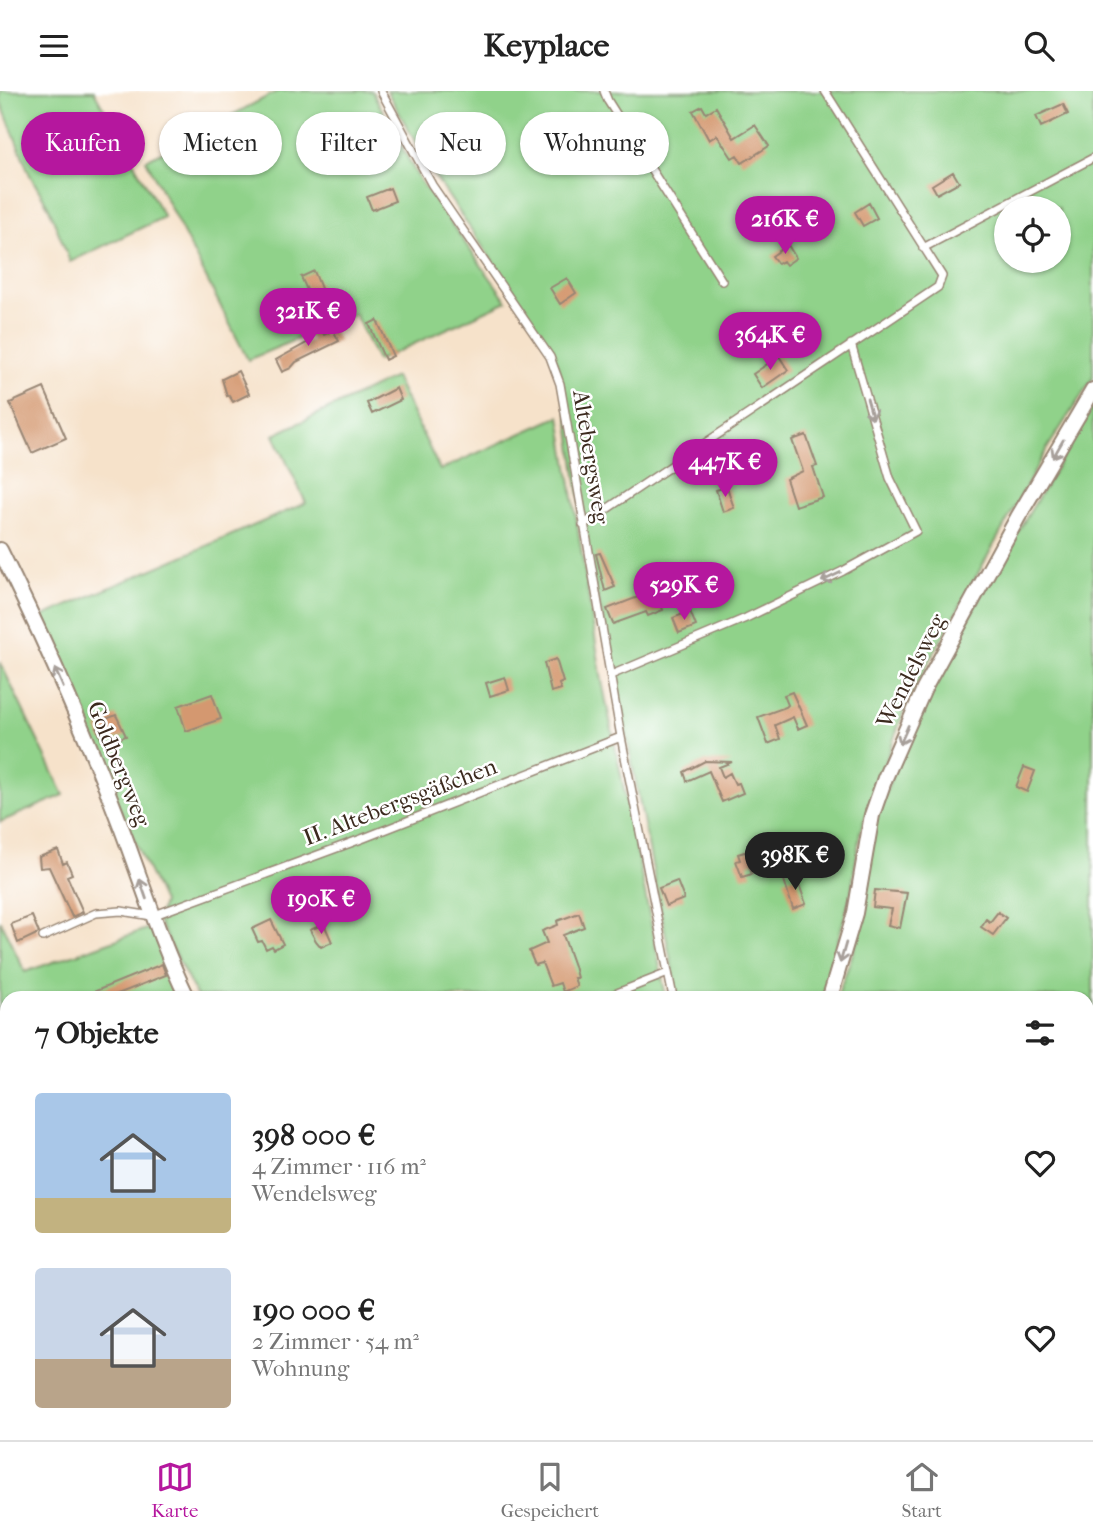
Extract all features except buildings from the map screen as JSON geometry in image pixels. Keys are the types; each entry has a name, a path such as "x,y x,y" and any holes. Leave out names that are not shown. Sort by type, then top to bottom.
{"street":[{"name":"Wendelsweg","path":"832,991 855,913 872,815 885,778 924,689 1018,517 1093,390"},
{"name":"Goldbergweg","path":"0,550 92,753 152,916 184,991"}],"lane":[{"name":"Altebergsweg","path":"381,91 432,185 550,357 560,384 621,737 672,991"},
{"path":"604,91 722,281"},
{"path":"583,525 938,287 942,276 825,91"},
{"path":"923,248 1093,158"},
{"path":"611,675 746,618 843,571 916,531 890,478 851,344"},
{"name":"II. Altebergsgäßchen","path":"152,916 377,833 621,737"},
{"path":"43,937 96,913 121,911 152,916"},
{"path":"622,991 668,973"}],"green space":[{"path":"0,91 94,91 106,112 21,112 21,152 0,100"},
{"path":"278,91 372,91 383,112 296,112 296,175 401,175 401,145 415,175 507,301 377,361 355,314 248,360 146,160 159,153 159,175 282,175 282,112 238,112"},
{"path":"387,91 1093,91 1093,378 1048,447 908,700 860,832 851,894 824,991 677,991 615,677 616,668 588,550 559,370 553,350 434,175 506,175 506,112 415,112 415,141"},
{"path":"30,175 141,175 164,217 70,262 49,208"},
{"path":"395,377 440,470 560,416 602,681 665,991 194,991 158,921 163,902 110,788 39,618 306,503 274,435"},
{"path":"1093,407 1093,991 839,991 861,926 872,845 882,801 926,699 1035,503"},
{"path":"0,662 64,795 0,822"},
{"path":"0,920 25,972 152,927 182,991 0,991"}]}
